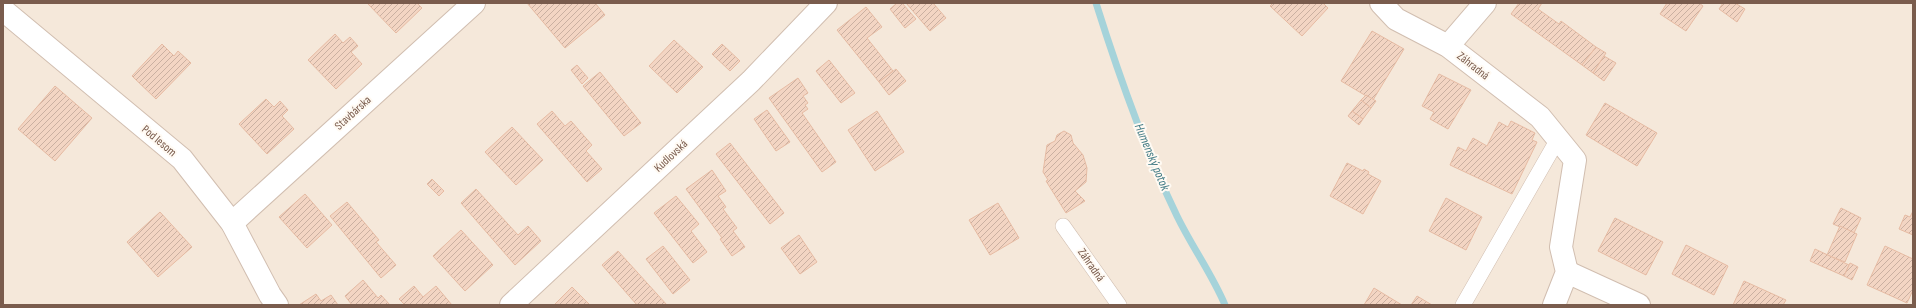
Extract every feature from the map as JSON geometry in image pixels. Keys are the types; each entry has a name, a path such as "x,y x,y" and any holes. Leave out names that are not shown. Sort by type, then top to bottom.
{"street":[{"name":"Stavbárska","path":"232,223 474,3"},
{"name":"Kudlovská","path":"511,305 751,81 826,3"},
{"name":"Záhradná","path":"1381,3 1396,19 1448,46 1540,117 1575,160 1562,247 1567,272"},
{"path":"1448,46 1485,3"},
{"name":"Pod lesom","path":"3,10 182,159 232,223 270,295 277,305"},
{"path":"1554,305 1567,272 1639,305"}],"lane":[{"path":"1463,305 1558,140"},
{"name":"Záhradná","path":"1063,226 1119,305"}],"shaded area":[{"path":"3,3 1913,3 1913,305 3,305"}],"building":[{"path":"417,3 422,8 396,33 368,4"},
{"path":"527,3 595,3 605,15 565,48"},
{"path":"897,3 902,3 916,19 905,28 890,9"},
{"path":"906,3 933,3 946,18 930,31"},
{"path":"1273,3 1323,3 1328,8 1302,36 1270,6"},
{"path":"1519,3 1542,3 1538,9 1559,24 1561,21 1596,47 1582,65 1511,14"},
{"path":"1667,3 1699,3 1703,6 1686,31 1660,14"},
{"path":"1723,3 1735,3 1745,9 1737,22 1719,9"},
{"path":"866,7 882,27 867,38 893,71 879,82 837,30"},
{"path":"1372,31 1404,49 1373,100 1341,81"},
{"path":"335,34 343,43 350,37 358,46 351,52 362,64 336,89 308,60"},
{"path":"674,40 703,67 677,93 649,66"},
{"path":"162,44 174,56 178,51 191,63 156,99 132,76"},
{"path":"722,44 740,61 730,71 712,54"},
{"path":"1596,47 1606,53 1593,73 1582,65"},
{"path":"1604,56 1616,63 1604,81 1593,73"},
{"path":"829,60 855,93 841,103 816,71"},
{"path":"577,65 588,78 582,84 571,70"},
{"path":"896,69 906,81 889,95 879,82"},
{"path":"600,72 641,123 624,136 583,86"},
{"path":"1439,74 1471,90 1448,129 1430,119 1434,112 1422,106"},
{"path":"798,78 808,93 803,96 808,103 805,105 808,109 802,113 836,162 822,172 769,98"},
{"path":"55,86 92,118 55,161 18,129"},
{"path":"1366,95 1376,101 1371,108 1361,100"},
{"path":"266,99 274,107 280,101 288,110 282,116 294,129 267,154 239,124"},
{"path":"1361,100 1371,108 1363,119 1352,111"},
{"path":"1605,103 1657,133 1637,166 1586,135"},
{"path":"767,110 790,142 776,151 754,119"},
{"path":"552,111 565,126 571,121 592,145 586,151 602,169 587,182 537,124"},
{"path":"877,111 904,152 875,171 848,130"},
{"path":"1352,111 1363,119 1359,125 1348,116"},
{"path":"1511,121 1535,133 1532,140 1537,142 1512,194 1450,165 1458,147 1466,151 1473,138 1487,146 1499,122 1508,127"},
{"path":"512,127 543,160 516,185 485,152"},
{"path":"1064,131 1071,135 1073,143 1083,155 1087,168 1086,182 1075,191 1085,201 1066,213 1046,181 1048,180 1043,172 1047,145 1055,141 1057,135"},
{"path":"730,143 784,213 770,224 716,154"},
{"path":"1347,163 1363,171 1364,169 1369,172 1368,174 1381,181 1363,214 1330,196"},
{"path":"712,170 726,191 718,196 726,207 723,209 737,228 733,231 745,247 732,256 720,239 722,238 686,189"},
{"path":"432,179 444,191 439,196 427,184"},
{"path":"476,189 518,235 528,226 541,241 515,265 461,203"},
{"path":"305,194 332,225 307,248 279,217"},
{"path":"676,196 699,224 691,231 707,252 693,263 654,213"},
{"path":"1446,198 1482,217 1466,250 1429,231"},
{"path":"347,202 379,240 376,242 396,265 381,278 330,216"},
{"path":"998,203 1019,238 990,255 969,220"},
{"path":"1841,208 1861,218 1854,233 1833,224"},
{"path":"1913,211 1913,235 1899,229 1905,215 1910,217"},
{"path":"160,212 192,247 158,277 127,242"},
{"path":"1615,218 1663,242 1646,275 1598,251"},
{"path":"1840,226 1857,234 1845,262 1827,255"},
{"path":"461,230 493,265 465,291 433,256"},
{"path":"799,235 817,262 800,274 781,248"},
{"path":"1686,245 1728,266 1714,295 1672,274"},
{"path":"663,246 690,280 673,294 646,259"},
{"path":"1885,246 1913,259 1913,290 1907,303 1867,285"},
{"path":"1815,249 1849,265 1844,276 1810,261"},
{"path":"618,251 667,305 637,305 602,265"},
{"path":"1850,263 1858,267 1852,280 1844,276"},
{"path":"363,280 378,298 381,295 390,305 352,305 345,296"},
{"path":"1744,281 1786,300 1783,305 1733,305"},
{"path":"414,286 423,297 436,286 452,305 405,305 399,299"},
{"path":"572,287 590,305 554,305"},
{"path":"1374,288 1402,305 1364,305"},
{"path":"316,294 321,301 331,295 338,305 299,305"},
{"path":"1417,296 1432,305 1411,305"}],"waterway":[{"name":"Humenský potok","path":"1096,3 1123,85 1165,190 1177,216 1214,282 1225,305"}]}
